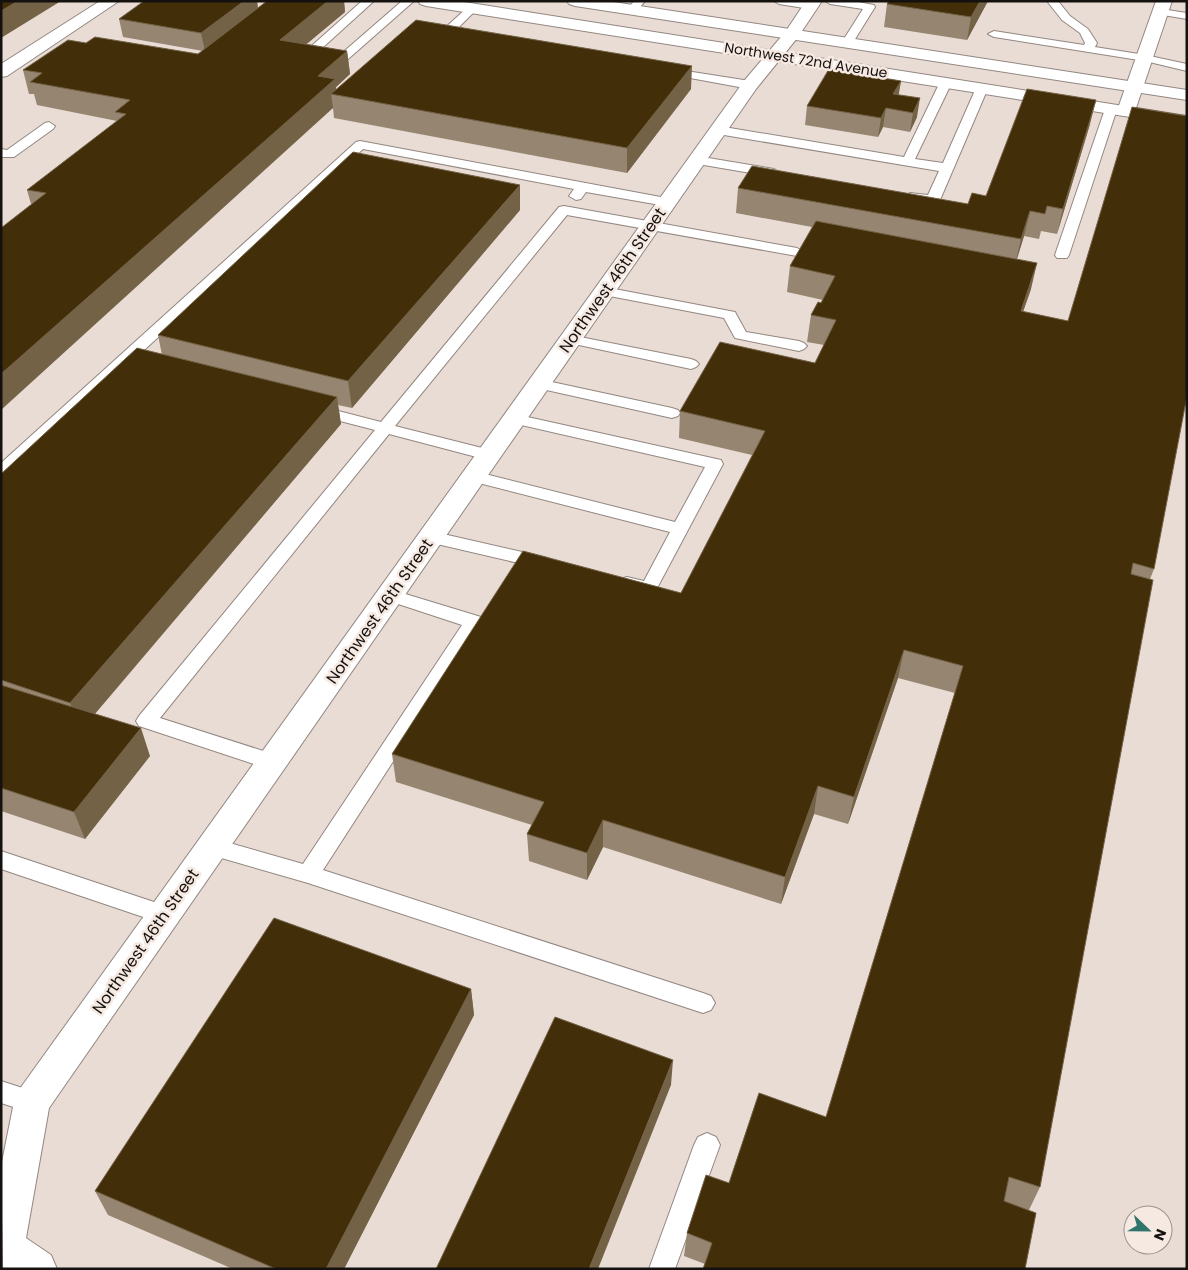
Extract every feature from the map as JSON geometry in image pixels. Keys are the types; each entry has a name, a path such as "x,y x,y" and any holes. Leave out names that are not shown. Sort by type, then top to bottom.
{"street":[{"path":"1,72 110,1"},
{"path":"426,1 477,5"},
{"name":"Northwest 72nd Avenue","path":"576,1 636,6 792,34 1187,95"},
{"name":"Northwest 46th Street","path":"37,1269 5,1247 32,1102 666,202 750,85 792,34 812,4"},
{"name":"Northwest 72nd Avenue","path":"477,5 498,13 1187,121"},
{"path":"1119,110 1135,87 1162,7"}],"lane":[{"path":"369,1 311,52 343,58 409,1"},
{"path":"779,1 812,4"},
{"path":"830,1 870,7 848,42"},
{"path":"1052,1 1066,18 1084,31 1090,43 1088,49"},
{"path":"477,5 452,27 456,35 485,40"},
{"path":"1162,7 1187,16"},
{"path":"994,34 1145,58 1187,68"},
{"path":"652,68 750,85"},
{"path":"908,162 946,82"},
{"path":"893,194 933,200 982,88"},
{"path":"1062,255 1119,110"},
{"path":"4,156 49,126"},
{"path":"718,130 947,168"},
{"path":"1,472 360,145 666,202"},
{"path":"696,160 785,175"},
{"path":"272,762 146,721 583,187"},
{"path":"564,210 797,252"},
{"path":"604,291 730,314 740,335 799,346"},
{"path":"570,339 691,364"},
{"path":"123,361 143,366"},
{"path":"538,384 672,413"},
{"path":"298,406 385,428 481,466 680,529"},
{"path":"514,419 715,464 649,588 611,579"},
{"path":"430,537 563,568"},
{"path":"308,874 474,622 389,595"},
{"path":"212,847 308,874 703,1003"},
{"path":"1,860 164,915"},
{"path":"1,1092 32,1102"},
{"path":"662,1269 707,1144"}],"building":[{"path":"1,1 18,1 1,11"},
{"path":"144,1 244,1 201,33 119,19"},
{"path":"267,1 328,1 280,40 347,51 318,76 335,79 1,374 1,228 46,193 27,190 126,114 115,112 130,100 30,82 42,73 23,70 68,40 86,43 95,37 198,54"},
{"path":"889,1 980,1 971,17 887,4"},
{"path":"416,20 692,66 627,148 331,94"},
{"path":"829,69 901,81 893,94 920,98 913,113 886,108 881,118 807,106"},
{"path":"1027,89 1096,100 1063,209 1047,206 1045,214 1030,211 1021,239 738,188 752,166 968,204 972,193 986,196"},
{"path":"1132,107 1187,116 1187,396 1154,569 1133,563 1131,574 1153,580 1040,1187 1009,1177 1004,1201 1036,1213 1025,1269 703,1269 712,1243 687,1233 706,1175 729,1183 759,1093 826,1117 963,666 904,650 854,797 818,786 785,877 603,820 587,853 527,834 544,802 392,754 523,551 681,593 765,431 680,411 720,342 815,363 836,320 811,315 818,302 821,303 835,276 790,266 816,221 1037,263 1021,311 1068,321"},
{"path":"353,152 520,185 348,381 158,335"},
{"path":"137,348 337,397 70,703 1,680 1,474"},
{"path":"1,685 141,728 74,812 1,788"},
{"path":"274,918 471,989 326,1269 276,1269 95,1191"},
{"path":"555,1017 673,1060 589,1269 436,1269"}]}
